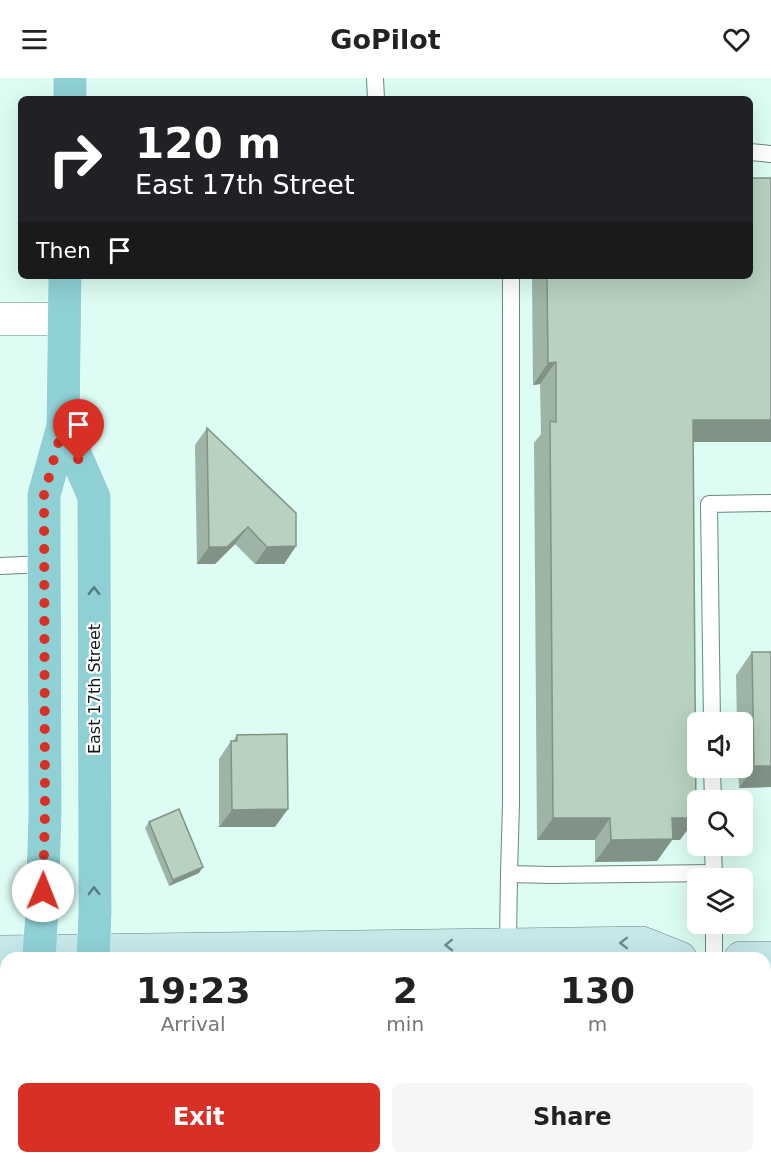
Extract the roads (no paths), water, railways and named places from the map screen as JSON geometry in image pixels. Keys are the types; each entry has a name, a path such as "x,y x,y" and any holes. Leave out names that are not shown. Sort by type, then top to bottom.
{"main road":[{"path":"70,78 70,96"},
{"name":"East 17th Street","path":"40,952 45,813 44,495 63,426 65,279"},
{"name":"East 17th Street","path":"63,426 94,497 94,952"},
{"path":"177,952 642,943 665,952"}],"street":[{"path":"0,319 63,318"}],"lane":[{"path":"375,78 376,96"},
{"path":"753,152 771,154"},
{"path":"508,944 512,774 511,279"},
{"path":"712,712 709,504 771,503"},
{"path":"0,566 45,564"},
{"path":"508,874 687,876"},
{"path":"714,934 714,952"}]}
